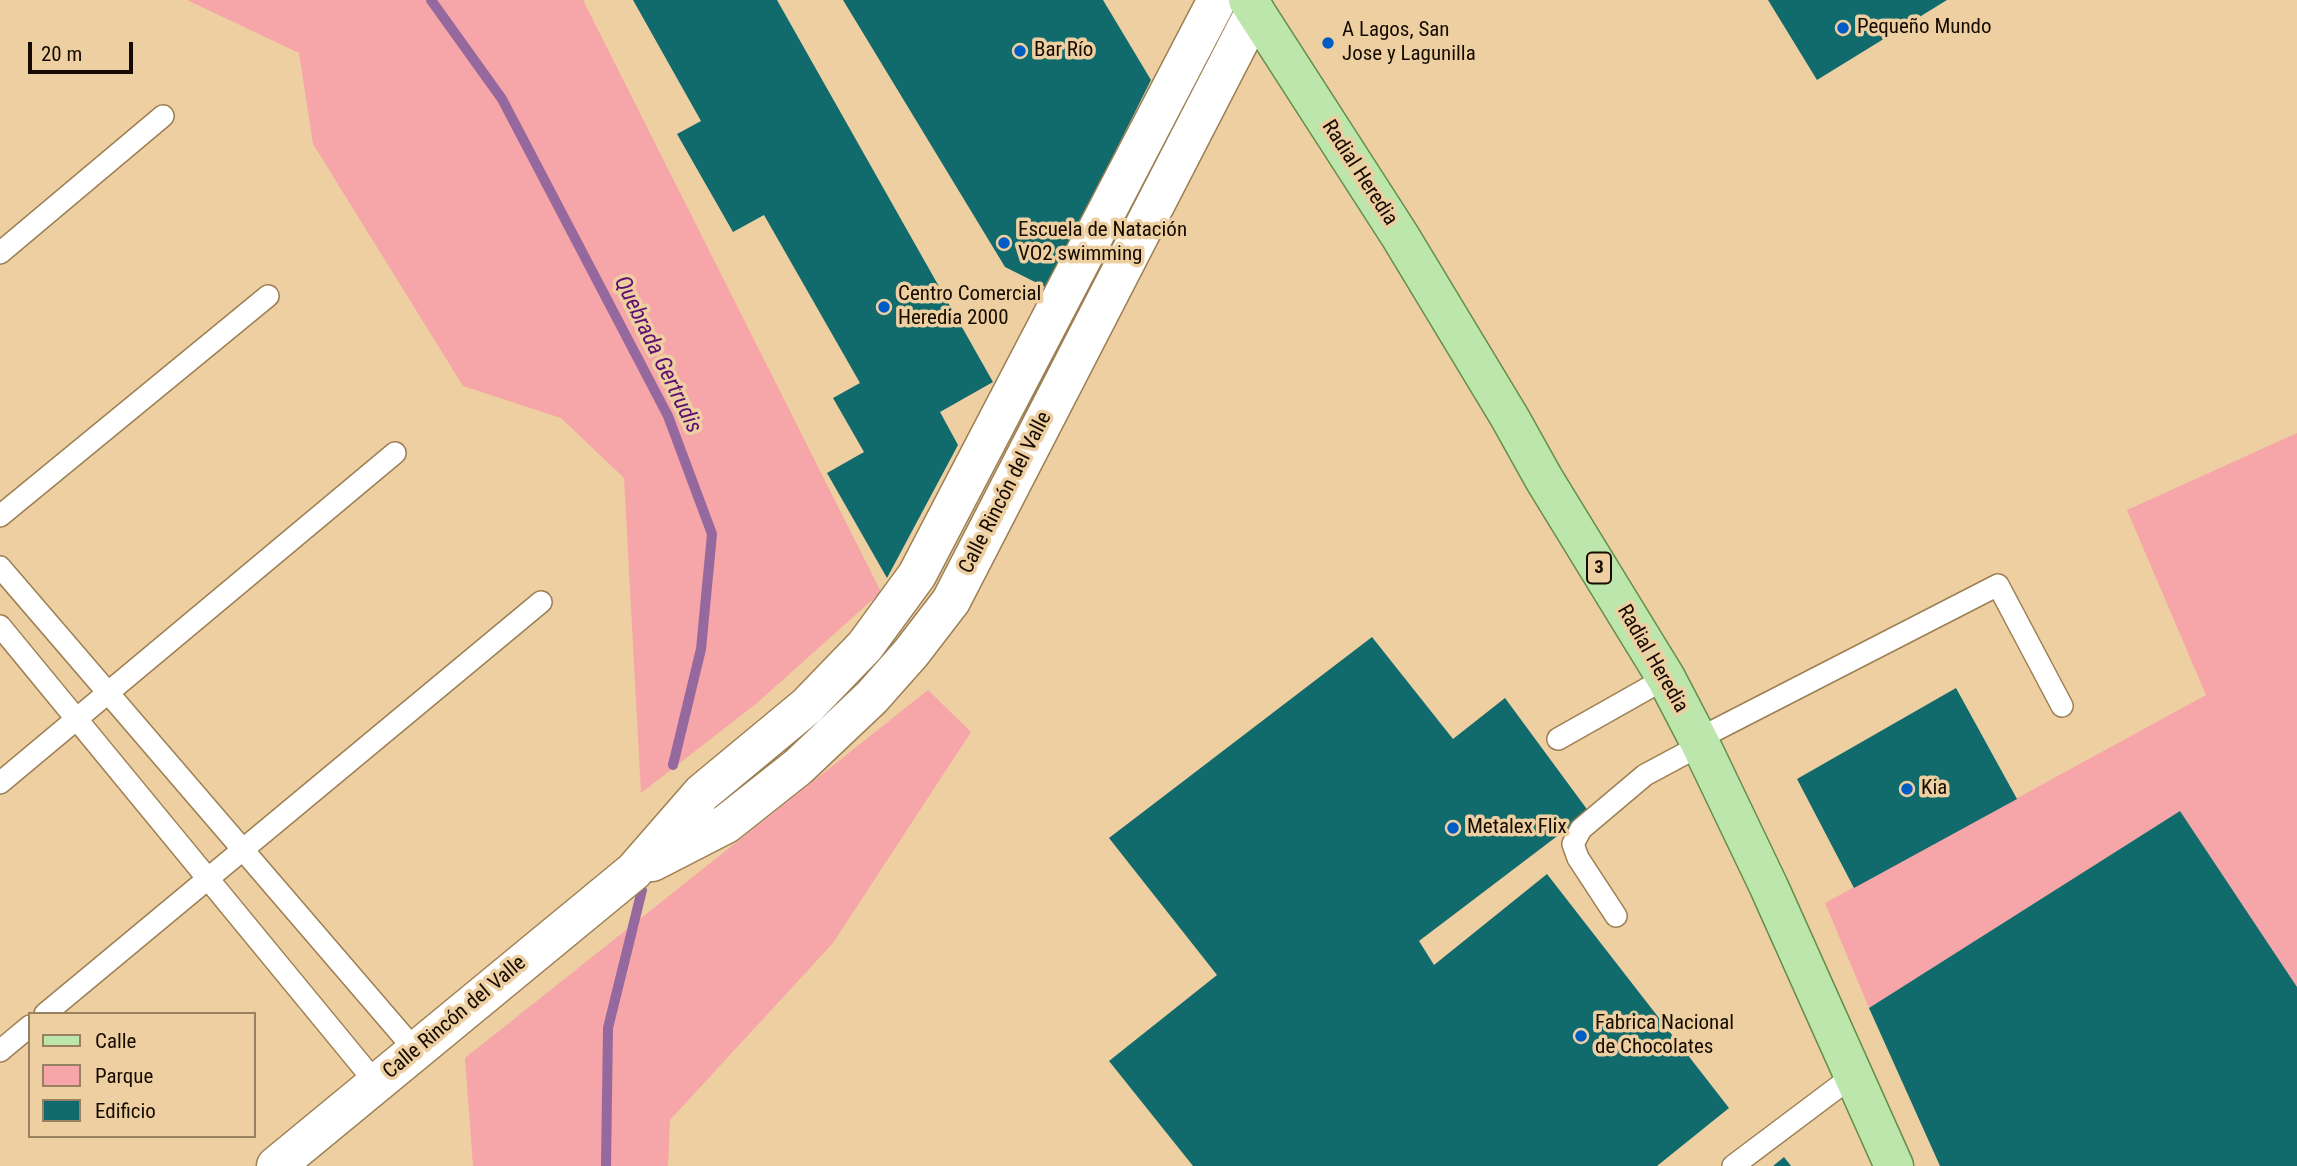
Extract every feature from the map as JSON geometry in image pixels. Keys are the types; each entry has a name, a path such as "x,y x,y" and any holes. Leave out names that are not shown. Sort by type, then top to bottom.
{"main road":[{"name":"Radial Heredia","path":"1251,6 1400,236 1666,678 1769,887 1895,1166"}],"street":[{"name":"Calle Rincón del Valle","path":"276,1166 635,871 702,793 807,706 864,646 917,575 1217,0"},
{"name":"Calle Rincón del Valle","path":"635,871 726,824 798,767 872,697 911,653 951,601 1251,6"}],"lane":[{"path":"0,253 163,116"},
{"path":"0,516 268,296"},
{"path":"0,783 395,453"},
{"path":"0,567 415,1050"},
{"path":"1616,916 1578,858 1573,844 1581,829 1645,775 1699,742 1998,585 2062,706"},
{"path":"47,1012 541,602"},
{"path":"0,626 376,1083"},
{"path":"1558,739 1666,678"},
{"path":"0,1051 28,1028"},
{"path":"1733,1166 1854,1075"}],"green space":[{"path":"187,0 583,0 881,592 757,703 641,793 624,478 561,418 463,386 313,144 299,53"},
{"path":"2297,433 2297,987 2180,811 1869,1008 1825,903 2206,695 2127,510"},
{"path":"928,690 971,732 833,943 670,1120 668,1166 473,1166 465,1058"}],"building":[{"name":"Centro Comercial Heredia 2000","path":"633,0 777,0 993,382 940,412 958,445 887,578 827,473 864,452 833,398 860,383 764,215 733,232 677,134 701,121"},
{"name":"Centro Comercial Heredia 2000","path":"843,0 1103,0 1151,80 1047,288 1005,267"},
{"name":"Pequeño Mundo","path":"1768,0 1947,0 1817,80"},
{"path":"1372,637 1453,739 1505,698 1589,812 1419,941 1434,965 1547,874 1729,1108 1657,1166 1193,1166 1109,1061 1217,975 1109,838"},
{"name":"Kia","path":"1956,688 2017,799 1854,888 1797,779"},
{"path":"2180,811 2297,987 2297,1166 1940,1166 1869,1008"},
{"path":"1784,1157 1791,1166 1773,1166"}],"waterway":[{"name":"Quebrada Gertrudis","path":"431,0 502,99 668,416 712,534 701,649 673,765"},
{"name":"Quebrada Gertrudis","path":"606,1166 608,1028 642,890"}],"place":[{"name":"Pequeño Mundo","path":"1843,28"},
{"name":"A Lagos, San Jose y Lagunilla","path":"1328,43"},
{"name":"Bar Río","path":"1020,51"},
{"name":"Escuela de Natación VO2 swimming","path":"1004,243"},
{"name":"Centro Comercial Heredia 2000","path":"884,307"},
{"name":"Kia","path":"1907,789"},
{"name":"Metalex Flix","path":"1453,828"},
{"name":"Fabrica Nacional de Chocolates","path":"1581,1036"}]}
